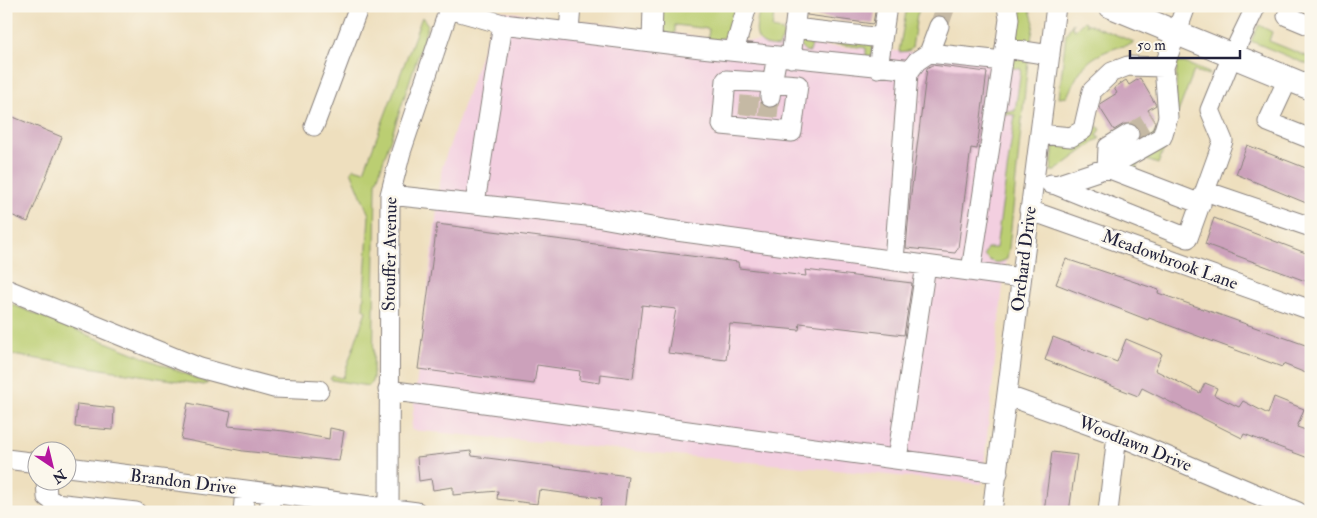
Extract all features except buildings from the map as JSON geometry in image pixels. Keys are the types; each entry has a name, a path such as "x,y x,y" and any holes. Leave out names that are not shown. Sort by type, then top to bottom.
{"main road":[{"path":"1111,6 1145,12 1176,33 1311,88"}],"street":[{"path":"314,126 359,6"},
{"path":"569,32 571,6"},
{"path":"652,6 652,42"},
{"path":"734,51 747,6"},
{"path":"771,90 794,28 797,6"},
{"path":"878,68 887,6"},
{"path":"971,271 1009,18 1007,6"},
{"name":"Orchard Drive","path":"992,512 1056,6"},
{"path":"1056,185 1107,168 1162,137 1161,118 1164,67 1186,6"},
{"path":"1033,180 1056,185 1188,238 1223,141 1210,110 1232,56 1256,6"},
{"path":"1291,6 1287,16 1311,26"},
{"path":"450,8 503,24 904,70 908,73"},
{"name":"Stouffer Avenue","path":"388,510 390,195 401,152 450,8"},
{"path":"475,203 503,24"},
{"path":"929,53 939,26"},
{"path":"794,28 882,38"},
{"path":"894,261 908,73 917,61 929,53 1050,55"},
{"path":"1040,134 1071,138 1083,130 1092,91 1112,72 1128,66 1164,67"},
{"path":"1288,79 1268,122 1311,138"},
{"path":"726,80 751,88 771,90 798,86 792,132 767,123 747,121 722,125 726,80"},
{"path":"1107,168 1108,147 1129,134"},
{"path":"1107,168 1311,227"},
{"path":"390,195 596,217 669,230 1021,278"},
{"name":"Meadowbrook Lane","path":"1029,210 1311,310"},
{"path":"897,459 926,265"},
{"path":"6,289 200,368 274,388 319,390"},
{"path":"388,390 998,473"},
{"name":"Woodlawn Drive","path":"1008,396 1117,435 1258,504 1298,512"},
{"path":"1108,512 1117,435"},
{"path":"6,459 28,462"},
{"name":"Brandon Drive","path":"78,468 388,510 417,512"},
{"path":"47,490 47,496 55,502 136,512"},
{"path":"243,512 246,490"},
{"path":"269,512 271,493"}],"shaded area":[{"path":"496,10 708,38 1027,60 982,484 411,430 442,167"}],"green space":[{"path":"663,6 737,6 729,32 721,39 715,41 708,38 709,29 675,25 675,33 672,35 665,33 660,25"},
{"path":"760,6 775,6 772,29 782,31 784,35 779,47 769,46 759,40 756,29"},
{"path":"907,6 921,6 917,15 912,48 908,51 899,52"},
{"path":"1029,6 1034,23 1030,45 1018,41 1017,38 1020,8"},
{"path":"422,17 428,25 376,183 373,378 368,386 332,380 330,379 332,376 343,378 366,311 363,309 369,215 351,171 354,168 364,171"},
{"path":"1084,21 1087,23 1086,25 1089,24 1134,42 1090,60 1080,72 1067,97 1059,98 1066,34 1073,23 1072,28 1075,30"},
{"path":"1259,25 1272,32 1269,41 1311,58 1311,66 1251,41"},
{"path":"803,36 872,43 872,57 866,57 866,48 817,41 813,41 810,52 804,51 800,46"},
{"path":"1009,57 1028,61 1009,247 1007,259 997,262 989,260 984,255 987,248 996,248 1015,115 1004,114 1006,111 1015,111 1021,69 1007,67"},
{"path":"1177,63 1185,63 1209,73 1209,75 1194,71 1158,164 1141,158 1135,170 1128,163 1175,110"},
{"path":"1095,125 1101,129 1097,136 1100,138 1055,171 1051,171 1054,143 1090,134"},
{"path":"6,302 208,383 204,385 6,354"}],"tunnel":[{"path":"939,26 946,6"},
{"path":"748,115 750,95"},
{"path":"768,117 770,97"},
{"path":"1129,134 1154,119"}]}
